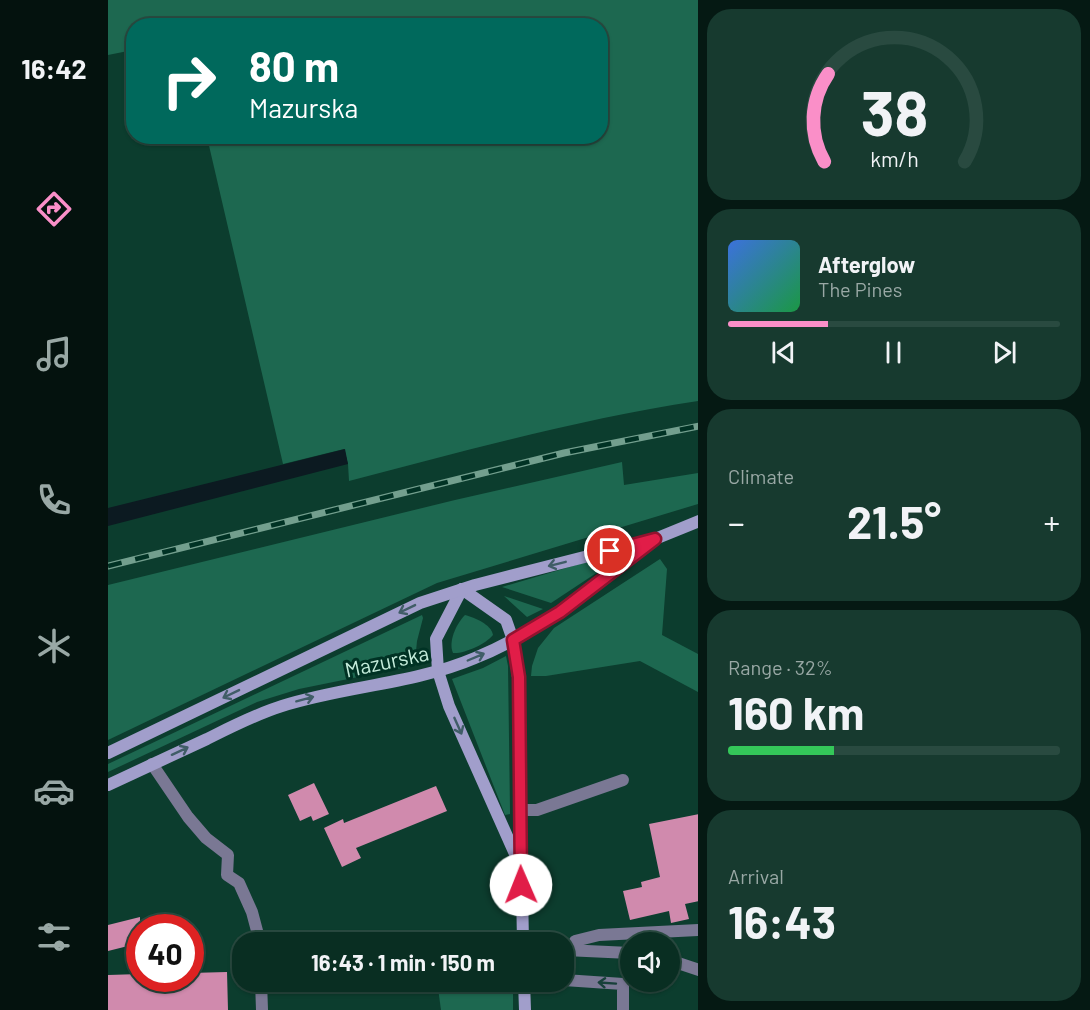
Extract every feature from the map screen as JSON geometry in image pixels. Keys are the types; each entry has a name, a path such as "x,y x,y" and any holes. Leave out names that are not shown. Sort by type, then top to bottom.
{"main road":[{"name":"Mazurska","path":"108,753 420,603 462,589 655,539 698,521"},
{"name":"Mazurska","path":"108,785 280,706 438,671 476,658 513,640 560,612 655,539"},
{"path":"521,867 449,706 438,671 436,639 462,589 506,620 513,640 519,677 523,932"},
{"path":"524,992 525,1010"}],"lane":[{"path":"152,764 188,817 206,838 228,855 227,875 240,883 257,932"},
{"path":"521,810 537,810 623,780"},
{"path":"574,942 599,935 698,930"},
{"path":"574,950 620,953"},
{"path":"680,963 698,969"},
{"path":"574,981 623,984 623,1010"},
{"path":"261,992 262,1010"}],"green space":[{"path":"108,0 698,0 698,401 566,426 349,481 344,449 283,464 209,144 608,144 608,18 126,18 126,51 108,55"},
{"path":"622,462 624,485 698,473 698,504 437,583 108,740 108,585 455,500"},
{"path":"613,554 617,555 616,560 551,603 502,587"},
{"path":"660,559 667,569 662,635 698,654 698,692 640,661 546,676 531,676 538,648 554,628"},
{"path":"504,596 543,609 527,617"},
{"path":"422,615 415,662 412,666 299,689 257,702 108,772 108,764"},
{"path":"465,615 486,625 493,635 474,648 453,653 454,633"},
{"path":"506,656 510,814 505,815 452,679 483,668"},
{"path":"439,992 513,992 513,1010 441,1010"}],"shaded area":[{"path":"345,449 348,464 108,526 108,508"}],"building":[{"path":"314,783 329,814 313,821 311,816 300,821 288,795"},
{"path":"436,786 447,811 356,848 361,858 342,867 324,828 343,819 344,823"},
{"path":"698,814 698,901 685,904 689,919 671,923 669,911 630,920 623,891 642,887 641,882 660,877 649,824"},
{"path":"126,920 126,946 108,951 108,925"},
{"path":"227,972 228,1010 108,1010 108,975 126,974 126,992 204,992 204,973"}],"railway":[{"path":"108,566 564,453 698,426"}],"route":[{"path":"521,885 519,677 513,640 560,612 655,539 610,551"}]}
